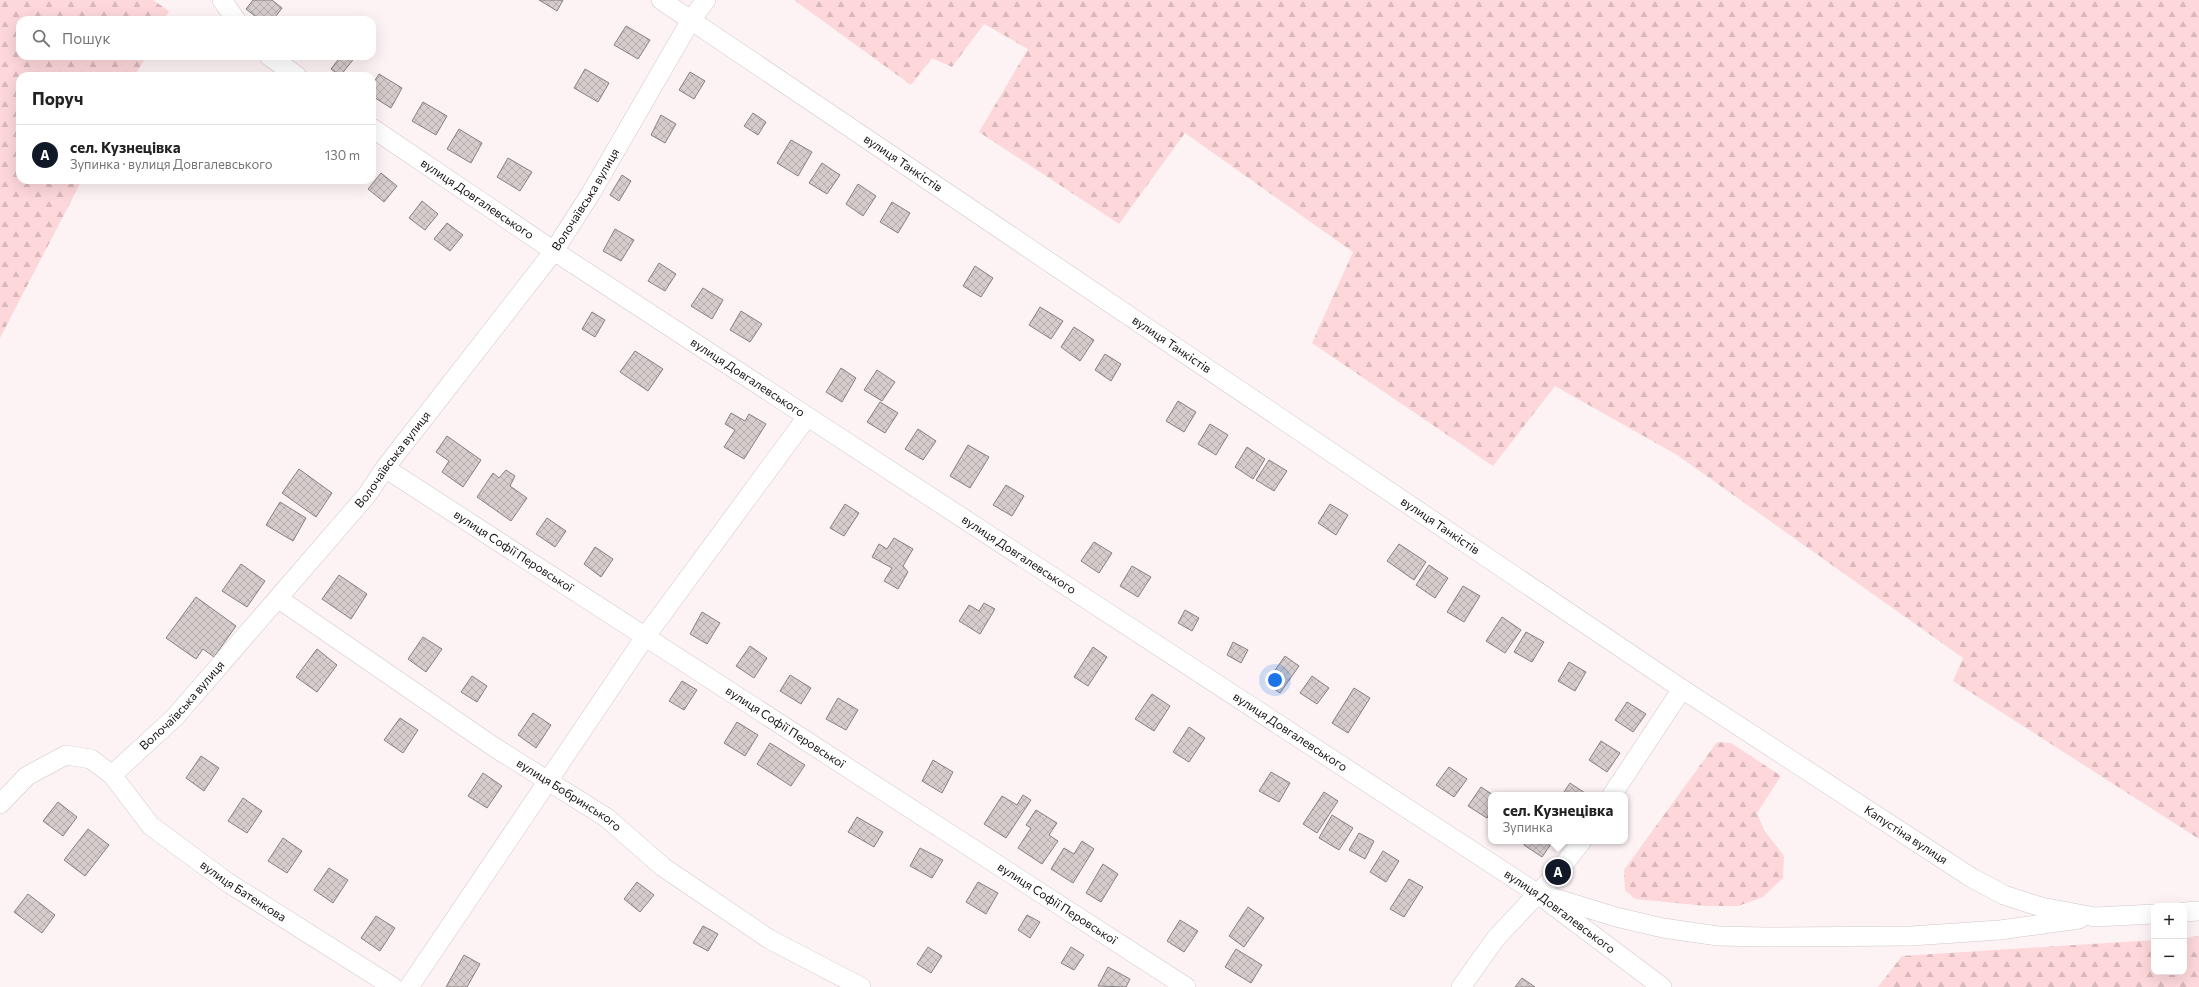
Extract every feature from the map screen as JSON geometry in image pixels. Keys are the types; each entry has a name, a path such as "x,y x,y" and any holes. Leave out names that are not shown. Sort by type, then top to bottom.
{"street":[{"path":"222,0 233,16"},
{"name":"вулиця Танкістів","path":"661,0 1682,689"},
{"name":"Волочаївська вулиця","path":"112,775 175,717 367,495 385,468 554,252 591,193 691,20 706,0"},
{"path":"275,60 291,72"},
{"name":"вулиця Довгалевського","path":"376,131 554,252 1538,894 1662,987"},
{"path":"409,987 645,637 807,417"},
{"name":"вулиця Софії Перовської","path":"385,468 1186,987"},
{"name":"вулиця Бобринського","path":"279,598 494,747 606,818 663,867 769,939 861,987"},
{"path":"1614,792 1682,689"},
{"name":"Капустіна вулиця","path":"1682,689 1972,878 2004,895 2034,904 2095,917 2151,914"},
{"path":"0,804 27,776 66,755 91,759 112,775"},
{"name":"вулиця Батенкова","path":"112,775 150,826 226,882 393,987"},
{"path":"1461,987 1496,938 1538,894 1580,844"},
{"path":"1538,894 1616,917 1663,928 1726,936 1766,938 1911,936 2000,930 2095,917"},
{"path":"2187,912 2199,911"}],"green space":[{"path":"0,0 153,0 169,11 166,16 16,16 16,60 144,60 137,72 16,72 16,184 80,184 0,338"},
{"path":"794,0 2199,0 2199,839 1953,681 1963,658 1677,455 1555,386 1493,466 1312,343 1353,252 1185,133 1119,224 979,132 1028,49 984,24 952,67 932,58 911,85"},
{"path":"1717,742 1731,743 1781,776 1757,813 1764,830 1784,856 1783,878 1763,897 1738,906 1706,906 1635,899 1625,890 1624,870"},
{"path":"2199,936 2199,987 1878,987 1902,956 2151,940 2151,975 2187,975 2187,938"}],"building":[{"path":"253,0 272,0 282,8 276,16 255,16 246,9"},
{"path":"539,0 563,0 557,11"},
{"path":"626,26 650,40 638,59 614,45"},
{"path":"338,60 353,60 343,72 335,72 331,69"},
{"path":"585,69 609,83 598,102 574,88"},
{"path":"690,72 705,81 694,99 679,90"},
{"path":"379,74 402,88 391,108 376,99 376,79"},
{"path":"423,102 447,116 436,135 412,121"},
{"path":"753,113 766,122 758,135 744,126"},
{"path":"661,115 676,124 665,143 651,135"},
{"path":"459,129 482,143 471,163 447,149"},
{"path":"791,140 812,152 798,176 777,163"},
{"path":"508,158 532,172 520,191 497,177"},
{"path":"822,163 840,175 827,194 809,183"},
{"path":"381,173 397,186 384,202 368,189 372,184 376,184 376,179"},
{"path":"622,175 631,181 619,201 610,195"},
{"path":"858,184 876,196 863,216 846,204"},
{"path":"422,201 438,214 425,230 409,218"},
{"path":"892,202 910,213 898,233 880,222"},
{"path":"447,223 463,235 450,251 434,239"},
{"path":"615,229 634,240 621,261 603,251"},
{"path":"659,263 676,274 665,291 648,281"},
{"path":"975,266 993,278 981,297 963,286"},
{"path":"703,288 723,300 712,319 691,306"},
{"path":"1040,307 1063,321 1051,339 1029,325"},
{"path":"741,311 762,324 750,342 730,330"},
{"path":"592,312 605,320 595,337 582,329"},
{"path":"1074,327 1094,340 1080,361 1061,347"},
{"path":"635,351 663,369 648,391 620,372"},
{"path":"1105,354 1121,364 1111,381 1095,370"},
{"path":"841,368 856,378 842,402 826,392"},
{"path":"877,370 895,382 882,401 864,390"},
{"path":"1178,401 1196,412 1184,432 1166,421"},
{"path":"880,402 898,413 885,433 867,422"},
{"path":"731,413 745,421 749,414 766,424 744,459 724,447 735,430 725,424"},
{"path":"1210,424 1228,435 1216,455 1198,444"},
{"path":"918,429 936,441 923,460 905,449"},
{"path":"447,436 481,460 463,487 442,472 449,461 436,452"},
{"path":"968,445 989,457 970,488 950,476"},
{"path":"1247,447 1265,459 1253,479 1235,467"},
{"path":"1269,460 1287,471 1274,491 1256,480"},
{"path":"299,469 332,493 316,517 282,493"},
{"path":"506,470 515,476 510,486 527,498 511,521 477,497 493,473 499,478"},
{"path":"1006,485 1024,496 1012,516 993,505"},
{"path":"280,502 306,518 293,541 266,525"},
{"path":"845,504 859,513 844,536 830,528"},
{"path":"1330,504 1348,515 1336,535 1318,523"},
{"path":"547,518 566,531 555,547 536,534"},
{"path":"894,538 913,549 903,566 908,572 898,589 884,581 892,568 872,557 879,544 887,549"},
{"path":"1094,542 1112,553 1099,573 1081,561"},
{"path":"1399,544 1426,562 1414,580 1387,561"},
{"path":"595,547 613,559 601,577 584,564"},
{"path":"241,564 265,581 247,607 222,591"},
{"path":"1429,565 1448,578 1435,598 1416,585"},
{"path":"1132,566 1151,577 1138,597 1120,586"},
{"path":"339,575 367,594 351,619 322,599"},
{"path":"1463,586 1480,596 1464,622 1447,612"},
{"path":"196,597 236,626 214,657 203,649 196,659 166,638"},
{"path":"984,603 995,609 980,634 959,621 969,605 979,611"},
{"path":"1185,610 1199,618 1192,631 1178,623"},
{"path":"702,612 720,623 707,644 690,634"},
{"path":"1502,617 1521,630 1505,653 1486,641"},
{"path":"1526,632 1544,642 1532,662 1514,652"},
{"path":"423,637 442,649 426,672 408,659"},
{"path":"1233,642 1248,650 1241,663 1227,655"},
{"path":"750,646 767,658 754,678 736,666"},
{"path":"1093,647 1107,657 1088,686 1074,677"},
{"path":"317,649 337,665 317,692 296,677"},
{"path":"1285,656 1299,666 1280,693 1266,683"},
{"path":"1569,662 1586,672 1575,691 1558,681"},
{"path":"790,675 811,688 801,704 780,691"},
{"path":"472,676 487,686 477,702 461,692"},
{"path":"1312,676 1329,688 1317,704 1300,693"},
{"path":"682,681 697,690 684,710 669,701"},
{"path":"1354,688 1370,698 1348,733 1332,723"},
{"path":"1152,694 1170,706 1154,731 1135,719"},
{"path":"838,698 858,710 846,730 826,719"},
{"path":"1627,702 1646,714 1633,732 1615,720"},
{"path":"533,713 551,725 536,748 518,735"},
{"path":"400,718 418,730 403,753 384,740"},
{"path":"737,722 758,735 745,756 724,743"},
{"path":"1189,727 1205,738 1189,762 1173,752"},
{"path":"1601,741 1620,753 1607,772 1589,760"},
{"path":"770,743 805,765 791,786 757,764"},
{"path":"201,756 219,768 204,791 186,778"},
{"path":"933,760 953,772 942,793 922,781"},
{"path":"1449,767 1467,779 1454,797 1436,785"},
{"path":"1271,772 1290,783 1279,802 1259,791"},
{"path":"483,773 502,786 487,808 468,796"},
{"path":"1570,783 1584,792 1564,792"},
{"path":"1481,787 1488,792 1487,818 1468,806"},
{"path":"1324,792 1338,801 1317,833 1303,824"},
{"path":"1023,795 1031,800 1006,838 984,824 1002,796 1017,805"},
{"path":"243,798 262,811 247,833 228,821"},
{"path":"58,802 77,817 63,836 43,821"},
{"path":"1036,810 1057,823 1049,835 1058,841 1042,864 1018,848 1031,828 1026,825"},
{"path":"1332,815 1353,828 1339,850 1319,838"},
{"path":"857,817 883,832 874,847 848,832"},
{"path":"88,829 109,845 85,876 64,860"},
{"path":"1359,833 1374,841 1365,859 1349,850"},
{"path":"283,838 302,851 287,873 268,861"},
{"path":"1082,841 1094,849 1073,883 1051,869 1064,848 1074,854"},
{"path":"1524,844 1551,844 1542,857"},
{"path":"920,848 943,860 932,878 910,866"},
{"path":"1383,851 1399,861 1386,882 1370,872"},
{"path":"1103,864 1118,874 1101,902 1086,893"},
{"path":"329,868 348,880 333,903 314,890"},
{"path":"1409,879 1423,887 1404,917 1390,909"},
{"path":"637,882 654,895 640,912 624,899"},
{"path":"978,882 998,893 986,914 966,902"},
{"path":"28,894 55,915 42,933 14,912"},
{"path":"1248,907 1264,918 1244,947 1229,936"},
{"path":"1027,915 1040,922 1030,938 1018,930"},
{"path":"376,916 395,928 380,951 361,938"},
{"path":"1180,920 1198,931 1184,952 1167,941"},
{"path":"703,926 718,934 708,951 693,943"},
{"path":"928,947 942,956 931,973 917,964"},
{"path":"1071,947 1084,955 1074,970 1061,963"},
{"path":"1236,949 1262,965 1251,983 1225,967"},
{"path":"464,955 480,964 467,987 446,987"},
{"path":"1108,967 1130,979 1126,987 1098,986"},
{"path":"1522,978 1535,987 1515,987"}],"place":[{"name":"сел. Кузнецівка","path":"1558,872"}]}
